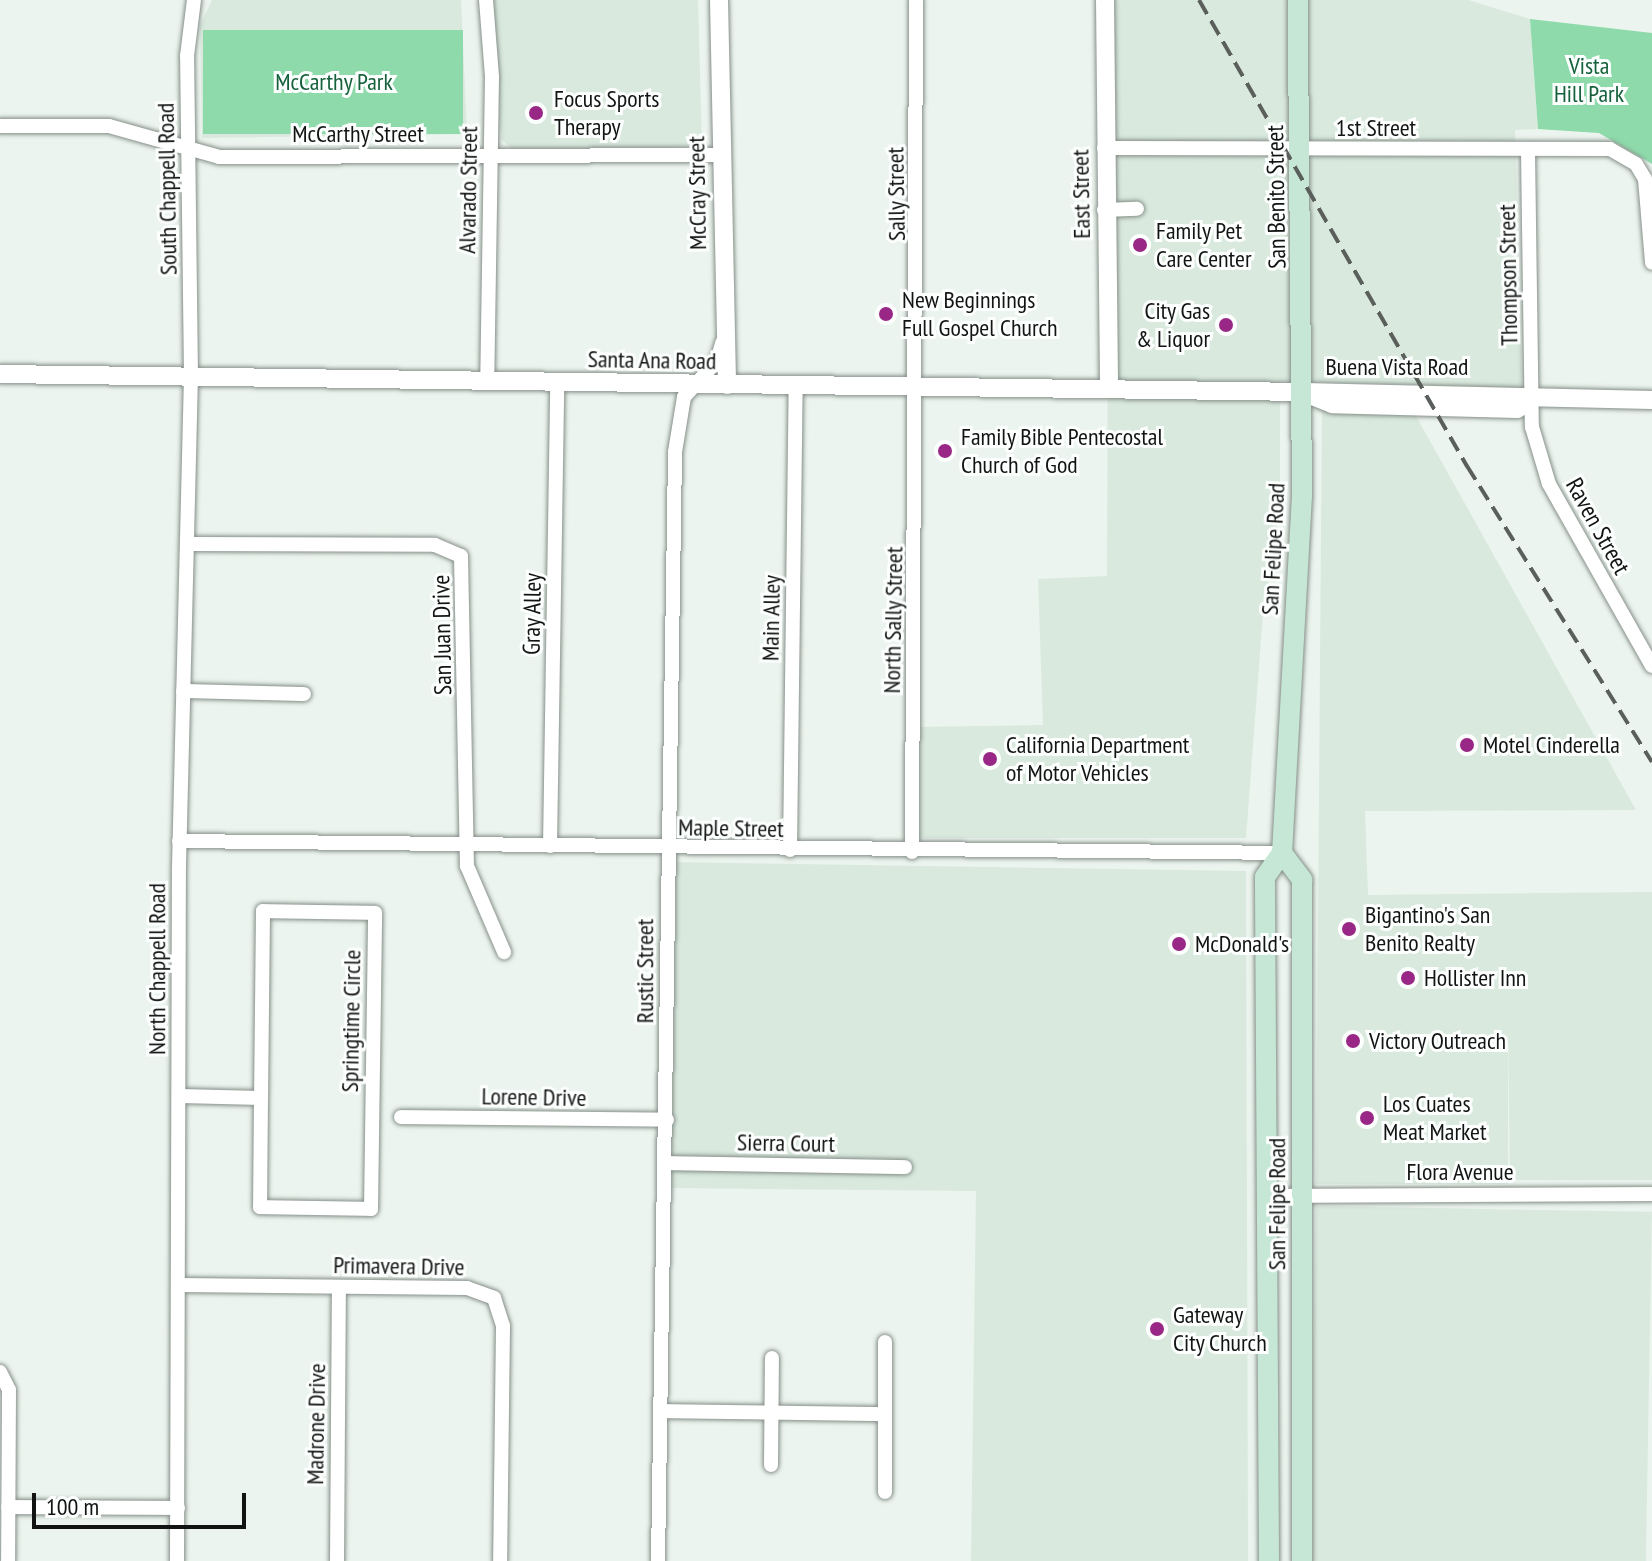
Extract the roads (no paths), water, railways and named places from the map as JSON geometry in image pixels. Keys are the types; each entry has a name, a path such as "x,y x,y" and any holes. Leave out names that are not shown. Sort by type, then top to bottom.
{"main road":[{"name":"San Benito Street","path":"1298,0 1303,392"},
{"name":"San Felipe Road","path":"1269,1561 1265,877 1282,853 1303,392"},
{"name":"San Felipe Road","path":"1282,853 1302,880 1302,1561"}],"street":[{"name":"South Chappell Road","path":"191,377 187,153 194,0"},
{"name":"Alvarado Street","path":"486,0 491,156 487,381"},
{"name":"McCray Street","path":"719,0 727,385"},
{"name":"Sally Street","path":"916,0 919,388"},
{"name":"East Street","path":"1105,0 1104,210 1109,388"},
{"name":"McCarthy Street","path":"0,126 100,124 187,153 721,155"},
{"name":"1st Street","path":"1104,148 1610,149 1640,169 1650,192 1652,263"},
{"name":"Thompson Street","path":"1528,151 1533,398"},
{"path":"1104,210 1137,209"},
{"path":"692,385 717,361 725,331"},
{"name":"Santa Ana Road","path":"0,374 1303,392"},
{"name":"North Chappell Road","path":"177,1561 179,841 191,377"},
{"name":"Gray Alley","path":"550,846 557,383"},
{"name":"Rustic Street","path":"658,1561 667,1163 667,849 675,452 679,412 692,385"},
{"name":"Main Alley","path":"790,850 796,386"},
{"name":"North Sally Street","path":"912,852 919,388"},
{"name":"Buena Vista Road","path":"1303,392 1519,391 1533,398 1652,400"},
{"name":"Raven Street","path":"1533,398 1532,427 1549,484 1652,666"},
{"name":"San Juan Drive","path":"189,544 456,551 464,577 465,845"},
{"path":"183,691 304,694"},
{"name":"Maple Street","path":"179,841 912,852 1282,853"},
{"path":"465,845 472,882 504,952"},
{"name":"Springtime Circle","path":"263,911 375,913 371,1209 260,1207 261,1098 263,911"},
{"path":"180,1096 261,1098"},
{"name":"Lorene Drive","path":"401,1117 667,1120"},
{"name":"Sierra Court","path":"667,1163 905,1167"},
{"name":"Flora Avenue","path":"1268,1196 1652,1194"},
{"name":"Primavera Drive","path":"179,1285 478,1289 500,1307 500,1561"},
{"name":"Madrone Drive","path":"337,1561 339,1287"},
{"path":"885,1342 885,1492"},
{"path":"771,1465 772,1358"},
{"path":"2,1373 8,1561"},
{"path":"662,1411 884,1414"},
{"path":"8,1507 178,1508"}],"railway":[{"path":"1199,0 1467,466 1652,762"}],"place":[{"name":"Focus Sports Therapy","path":"536,113"},
{"name":"Family Pet Care Center","path":"1140,245"},
{"name":"New Beginnings Full Gospel Church","path":"886,314"},
{"name":"City Gas & Liquor","path":"1226,325"},
{"name":"Family Bible Pentecostal Church of God","path":"945,451"},
{"name":"Motel Cinderella","path":"1467,745"},
{"name":"California Department of Motor Vehicles","path":"990,759"},
{"name":"Bigantino's San Benito Realty","path":"1349,929"},
{"name":"McDonald's","path":"1179,944"},
{"name":"Hollister Inn","path":"1408,978"},
{"name":"Victory Outreach","path":"1353,1041"},
{"name":"Los Cuates Meat Market","path":"1367,1118"},
{"name":"Gateway City Church","path":"1157,1329"}],"park label":[{"name":"Vista Hill Park","path":"1589,80"},
{"name":"McCarthy Park","path":"334,82"}]}
